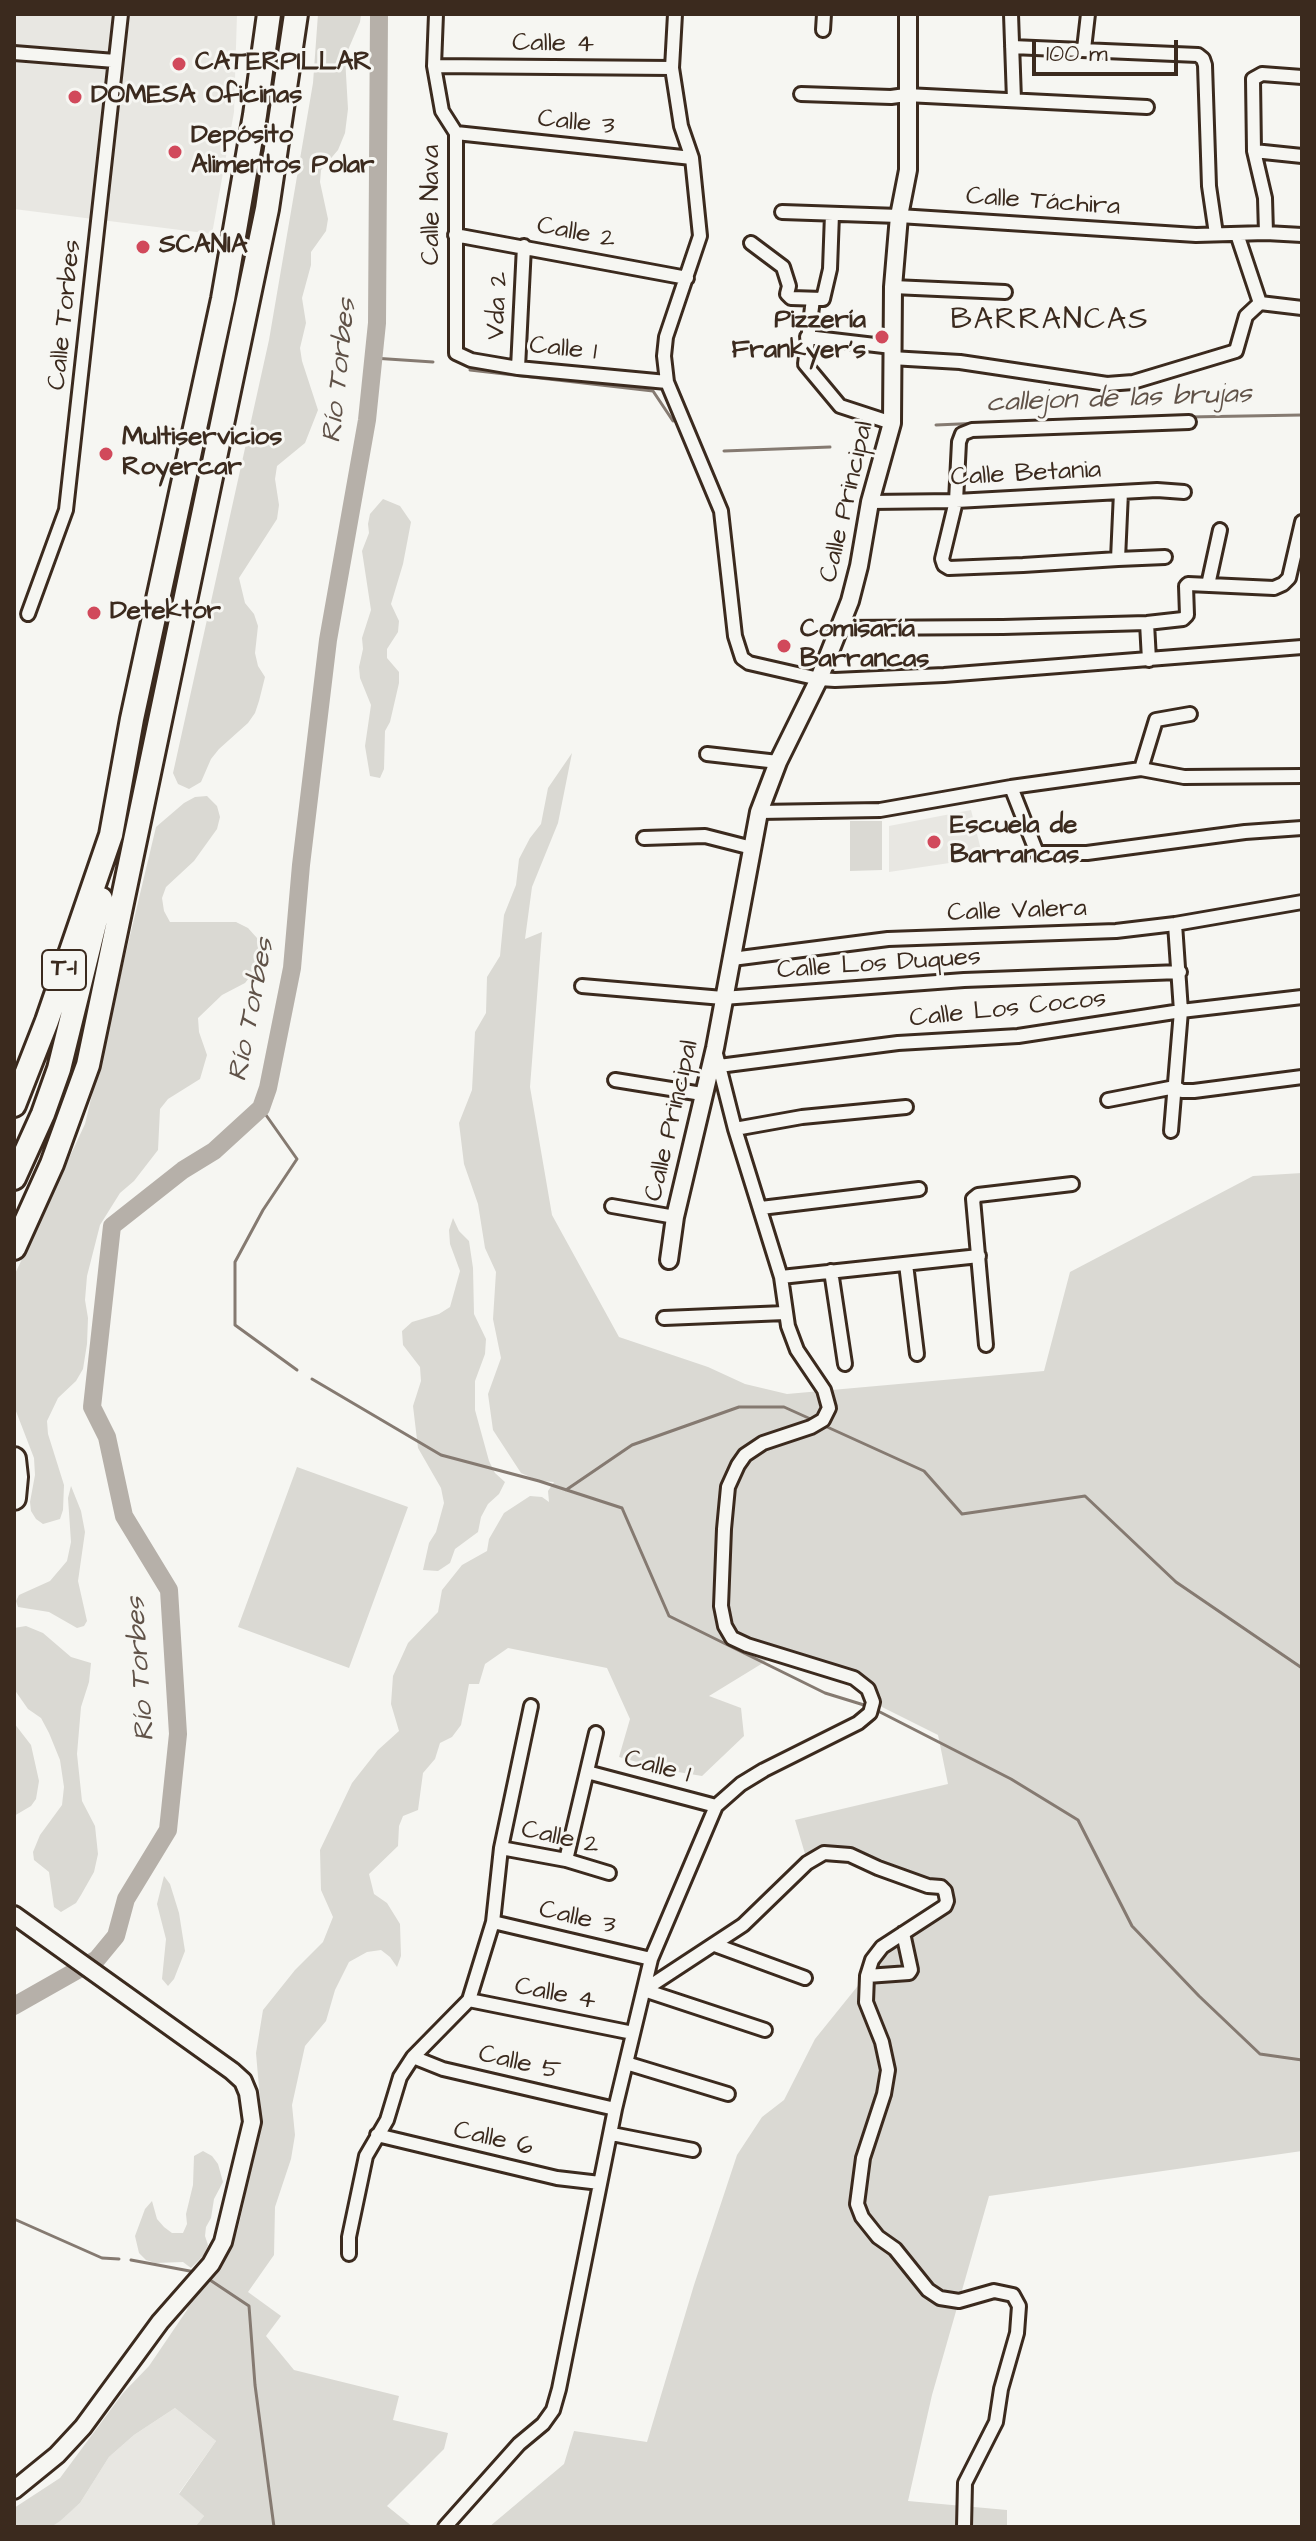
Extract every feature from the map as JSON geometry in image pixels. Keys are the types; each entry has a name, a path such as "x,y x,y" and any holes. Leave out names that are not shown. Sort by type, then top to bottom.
{"highway":[{"path":"254,14 255,115"},
{"name":"T-1","path":"14,1105 47,1021 111,835 132,719 223,299 269,14"},
{"name":"T-1","path":"14,1248 52,1164 88,1065 267,209 296,14"},
{"path":"14,1178 59,1069 100,907 111,835"},
{"path":"14,1459 14,1498"}],"street":[{"name":"Calle Torbes","path":"28,614 66,510 121,14"},
{"name":"Calle Nava","path":"436,14 434,66 442,111 456,133 456,353"},
{"path":"675,14 672,68 681,126 692,158 700,236 666,337 664,356 667,382 721,511 738,649 749,663 819,679 944,675 1302,647"},
{"path":"823,30 824,14"},
{"name":"Calle Principal","path":"669,1260 675,1217 715,1048 759,812 778,762 819,679 850,601 870,502 892,423 893,287 899,216 908,170 908,14"},
{"path":"1005,14 1011,14 1014,100"},
{"path":"1084,49 1088,14"},
{"path":"1012,47 1198,55 1203,59 1209,186 1216,234"},
{"path":"14,53 115,61"},
{"name":"Calle 4","path":"434,66 672,68"},
{"path":"1266,233 1265,198 1254,151 1253,79 1262,74 1302,77"},
{"path":"801,94 906,95 1147,107"},
{"name":"Calle 3","path":"456,133 692,158"},
{"path":"1254,151 1302,156"},
{"name":"Calle Táchira","path":"782,212 899,216 1196,235 1302,235"},
{"path":"751,243 783,267 789,286 787,294 791,298 823,299 830,269 832,214"},
{"path":"1237,234 1260,303"},
{"name":"Calle 2","path":"455,235 687,278"},
{"name":"Vda 2","path":"518,368 524,246"},
{"path":"893,287 1005,292"},
{"path":"813,299 805,364 840,406 892,423"},
{"path":"807,337 1107,384 1133,382 1236,351 1246,316 1260,303 1302,308"},
{"name":"Calle 1","path":"456,353 471,360 518,368 667,382"},
{"path":"1165,557 949,568 942,559 956,501 962,434 972,430 1189,422"},
{"path":"1118,559 1121,492"},
{"name":"Calle Betania","path":"870,502 1184,492"},
{"path":"839,628 949,629 1147,623 1185,618 1186,584 1274,588 1283,584 1289,578 1302,522"},
{"path":"1208,585 1220,530"},
{"path":"1147,623 1149,660"},
{"path":"1141,769 1156,720 1190,714"},
{"path":"707,754 778,762"},
{"path":"759,812 880,810 1141,769 1184,777 1302,776"},
{"path":"1011,787 1037,853 1087,853 1245,832 1302,828"},
{"path":"644,838 705,836 752,848"},
{"name":"Calle Valera","path":"732,959 888,939 1116,931 1302,902"},
{"path":"1171,1131 1181,1011 1175,924"},
{"name":"Calle Los Duques","path":"582,986 723,998 964,980 1180,972"},
{"name":"Calle Los Cocos","path":"719,1066 898,1043 1018,1036 1181,1011 1302,997"},
{"path":"445,2527 553,2410 615,2109 651,1959 716,1806 741,1784 764,1770 858,1723 870,1713 873,1702 868,1689 854,1678 747,1645 732,1638 725,1626 721,1606 724,1529 728,1487 738,1465 745,1455 763,1443 823,1420 829,1408 824,1390 797,1350 785,1313 781,1277 735,1129 715,1048"},
{"path":"1108,1100 1175,1087 1182,1091 1194,1091 1302,1077"},
{"path":"615,1080 702,1094"},
{"path":"735,1129 802,1117 906,1107"},
{"path":"986,1345 973,1199 975,1196 1072,1184"},
{"path":"761,1208 919,1189"},
{"path":"612,1206 675,1217"},
{"path":"781,1277 979,1256"},
{"path":"906,1264 917,1354"},
{"path":"831,1271 845,1364"},
{"path":"664,1318 785,1313"},
{"path":"349,2254 354,2208 366,2156 387,2120 400,2077 413,2057 469,2000 493,1922 501,1848 531,1706"},
{"path":"566,1860 596,1733"},
{"name":"Calle 1","path":"587,1772 716,1806"},
{"name":"Calle 2","path":"501,1848 566,1860 609,1873"},
{"path":"644,1990 743,1925 807,1863 824,1853 850,1855 945,1891 945,1906 882,1947 872,1960 867,1976 866,2002 882,2042 888,2070 884,2094 863,2158 857,2204 862,2217 878,2237 895,2249 928,2290 940,2298 959,2301 994,2291 1013,2295 1019,2306 1017,2333 1001,2389 996,2422 965,2483 964,2527"},
{"path":"14,1915 225,2065 243,2081 252,2122 223,2242 211,2264 160,2322 83,2427 57,2455 14,2490"},
{"name":"Calle 3","path":"493,1922 651,1959"},
{"path":"867,1976 909,1973 911,1970 903,1933"},
{"path":"715,1945 805,1978"},
{"path":"644,1990 765,2030"},
{"name":"Calle 4","path":"469,2000 633,2033"},
{"name":"Calle 5","path":"413,2057 443,2069 615,2109"},
{"path":"626,2063 728,2094"},
{"path":"612,2134 693,2150"},
{"name":"Calle 6","path":"377,2135 557,2178 600,2183"}],"shaded area":[{"path":"14,14 237,14 234,112 212,234 14,209"},
{"path":"318,14 361,14 345,57 348,109 345,133 338,150 321,170 320,182 328,219 326,231 311,252 311,265 302,298 306,323 300,348 318,410 305,443 277,466 277,519 239,578 245,603 254,614 258,626 255,653 265,677 255,713 211,759 201,782 189,789 178,784 173,773 269,340 313,83"},
{"path":"383,499 400,506 411,522 391,604 399,621 398,632 387,649 387,658 399,672 399,683 385,731 384,769 380,778 370,776 365,746 371,705 359,667 362,638 371,610 362,551 369,533 370,514"},
{"path":"572,753 558,823 532,887 525,939 542,932 530,1087 552,1215 619,1337 708,1367 745,1384 787,1394 1044,1371 1070,1272 1253,1176 1302,1173 1302,2151 989,2196 932,2395 908,2501 1007,2510 1007,2527 489,2527 564,2464 574,2431 647,2442 737,2155 762,2117 784,2100 815,2039 865,1977 871,1961 944,1906 941,1888 849,1859 824,1854 808,1864 795,1820 948,1784 938,1735 872,1702 867,1689 776,1655 709,1696 741,1708 744,1736 702,1776 619,1757 630,1719 607,1668 508,1648 485,1664 479,1684 469,1684 461,1725 452,1737 440,1743 435,1759 423,1773 418,1810 403,1816 398,1846 369,1874 374,1894 387,1903 400,1924 401,1956 397,1967 381,1950 367,1952 349,1962 335,1990 326,2021 305,2046 292,2105 295,2135 291,2159 275,2207 274,2255 248,2292 281,2316 266,2336 294,2370 399,2396 393,2420 448,2433 444,2449 387,2506 413,2527 195,2527 204,2516 179,2494 216,2441 175,2408 134,2435 109,2457 80,2503 60,2521 51,2527 14,2527 14,2508 60,2478 123,2393 149,2366 187,2310 196,2286 226,2259 243,2207 261,2111 256,2053 263,2010 295,1970 323,1942 333,1917 321,1890 320,1850 352,1783 378,1750 399,1731 391,1704 393,1676 408,1643 438,1612 442,1590 462,1565 487,1551 489,1539 504,1513 530,1496 542,1497 549,1502 548,1491 554,1482 539,1481 521,1473 493,1430 488,1394 501,1358 493,1319 496,1272 485,1248 478,1204 464,1164 459,1123 472,1090 475,1032 486,1013 487,977 500,956 504,915 516,885 519,859 541,824 548,788"},
{"path":"207,796 217,806 220,817 217,829 194,861 166,887 162,898 164,911 170,922 236,922 248,928 257,938 261,963 245,983 222,995 198,1018 207,1055 200,1079 168,1099 160,1109 158,1150 134,1181 120,1193 100,1225 87,1276 87,1344 83,1369 76,1381 58,1398 47,1421 64,1485 63,1510 60,1519 43,1524 31,1511 34,1458 14,1406 14,1276 85,1124 156,827 184,803 195,797"},
{"name":"Escuela de Barrancas","path":"971,810 983,858 889,872 889,826"},
{"path":"850,821 882,821 882,870 850,871"},
{"path":"453,1218 459,1231 469,1241 474,1314 486,1339 485,1354 475,1381 475,1410 489,1461 495,1473 505,1482 499,1494 488,1504 478,1532 455,1549 450,1563 438,1571 423,1570 444,1503 441,1488 418,1448 413,1406 421,1381 420,1367 403,1345 402,1331 412,1322 439,1314 450,1307 460,1271 450,1244 449,1230"},
{"path":"297,1467 408,1507 349,1668 238,1627"},
{"path":"71,1486 85,1532 78,1581 87,1621 77,1628 49,1612 18,1607 16,1601 19,1595 50,1581 67,1561 71,1542 68,1498"},
{"path":"26,1626 43,1633 71,1657 91,1663 81,1707 77,1754 82,1801 95,1826 98,1854 94,1872 76,1903 61,1912 54,1907 49,1872 34,1860 33,1852 40,1835 62,1805 64,1787 60,1760 49,1733 41,1718 28,1709 14,1689 14,1628"},
{"path":"14,1723 31,1745 39,1781 36,1799 31,1806 14,1816"},
{"path":"164,1876 170,1884 179,1913 185,1951 168,1986 162,1979 166,1939 157,1904"},
{"path":"203,2151 218,2164 223,2182 214,2199 206,2227 208,2245 205,2254 191,2268 183,2262 155,2263 146,2260 139,2253 135,2236 145,2209 152,2201 157,2219 164,2227 172,2233 183,2233 193,2185 194,2156"},
{"path":"175,2408 216,2441 179,2493 204,2516 195,2527 51,2527 80,2503 109,2457 134,2435"}],"waterway":[{"name":"Río Torbes","path":"14,2006 97,1959 116,1936 126,1899 168,1830 178,1734 169,1590 124,1516 107,1437 92,1407 112,1226 183,1170 214,1151 261,1108 268,1088 292,968 328,640 367,420 377,323 379,14"},
{"name":"callejon de las brujas","path":"373,358 433,362"},
{"name":"callejon de las brujas","path":"470,370 653,391 673,421"},
{"name":"callejon de las brujas","path":"936,425 1302,415"},
{"name":"callejon de las brujas","path":"724,451 830,447"},
{"path":"261,1108 297,1159 263,1210 235,1262 235,1325 297,1370"},
{"path":"312,1379 441,1455 539,1481 622,1508 669,1616 825,1693 864,1705"},
{"path":"566,1490 632,1445 739,1407 784,1407 815,1421"},
{"path":"825,1426 924,1471 962,1514 1085,1496 1176,1582 1302,1668"},
{"path":"878,1711 1011,1779 1078,1820 1132,1926 1260,2054 1302,2060"},
{"path":"14,2219 102,2258 119,2259"},
{"path":"131,2260 195,2272"},
{"path":"207,2278 249,2306 255,2385 274,2527"}],"place":[{"name":"CATERPILLAR","path":"179,64"},
{"name":"DOMESA Oficinas","path":"75,97"},
{"name":"Depósito Alimentos Polar","path":"175,152"},
{"name":"SCANIA","path":"143,247"},
{"name":"Pizzería Frankyer's","path":"882,337"},
{"name":"Multiservicios Royercar","path":"106,454"},
{"name":"Detektor","path":"94,613"},
{"name":"Comisaría Barrancas","path":"784,646"},
{"name":"Escuela de Barrancas","path":"934,842"}],"district":[{"name":"BARRANCAS","path":"1050,322"}]}
